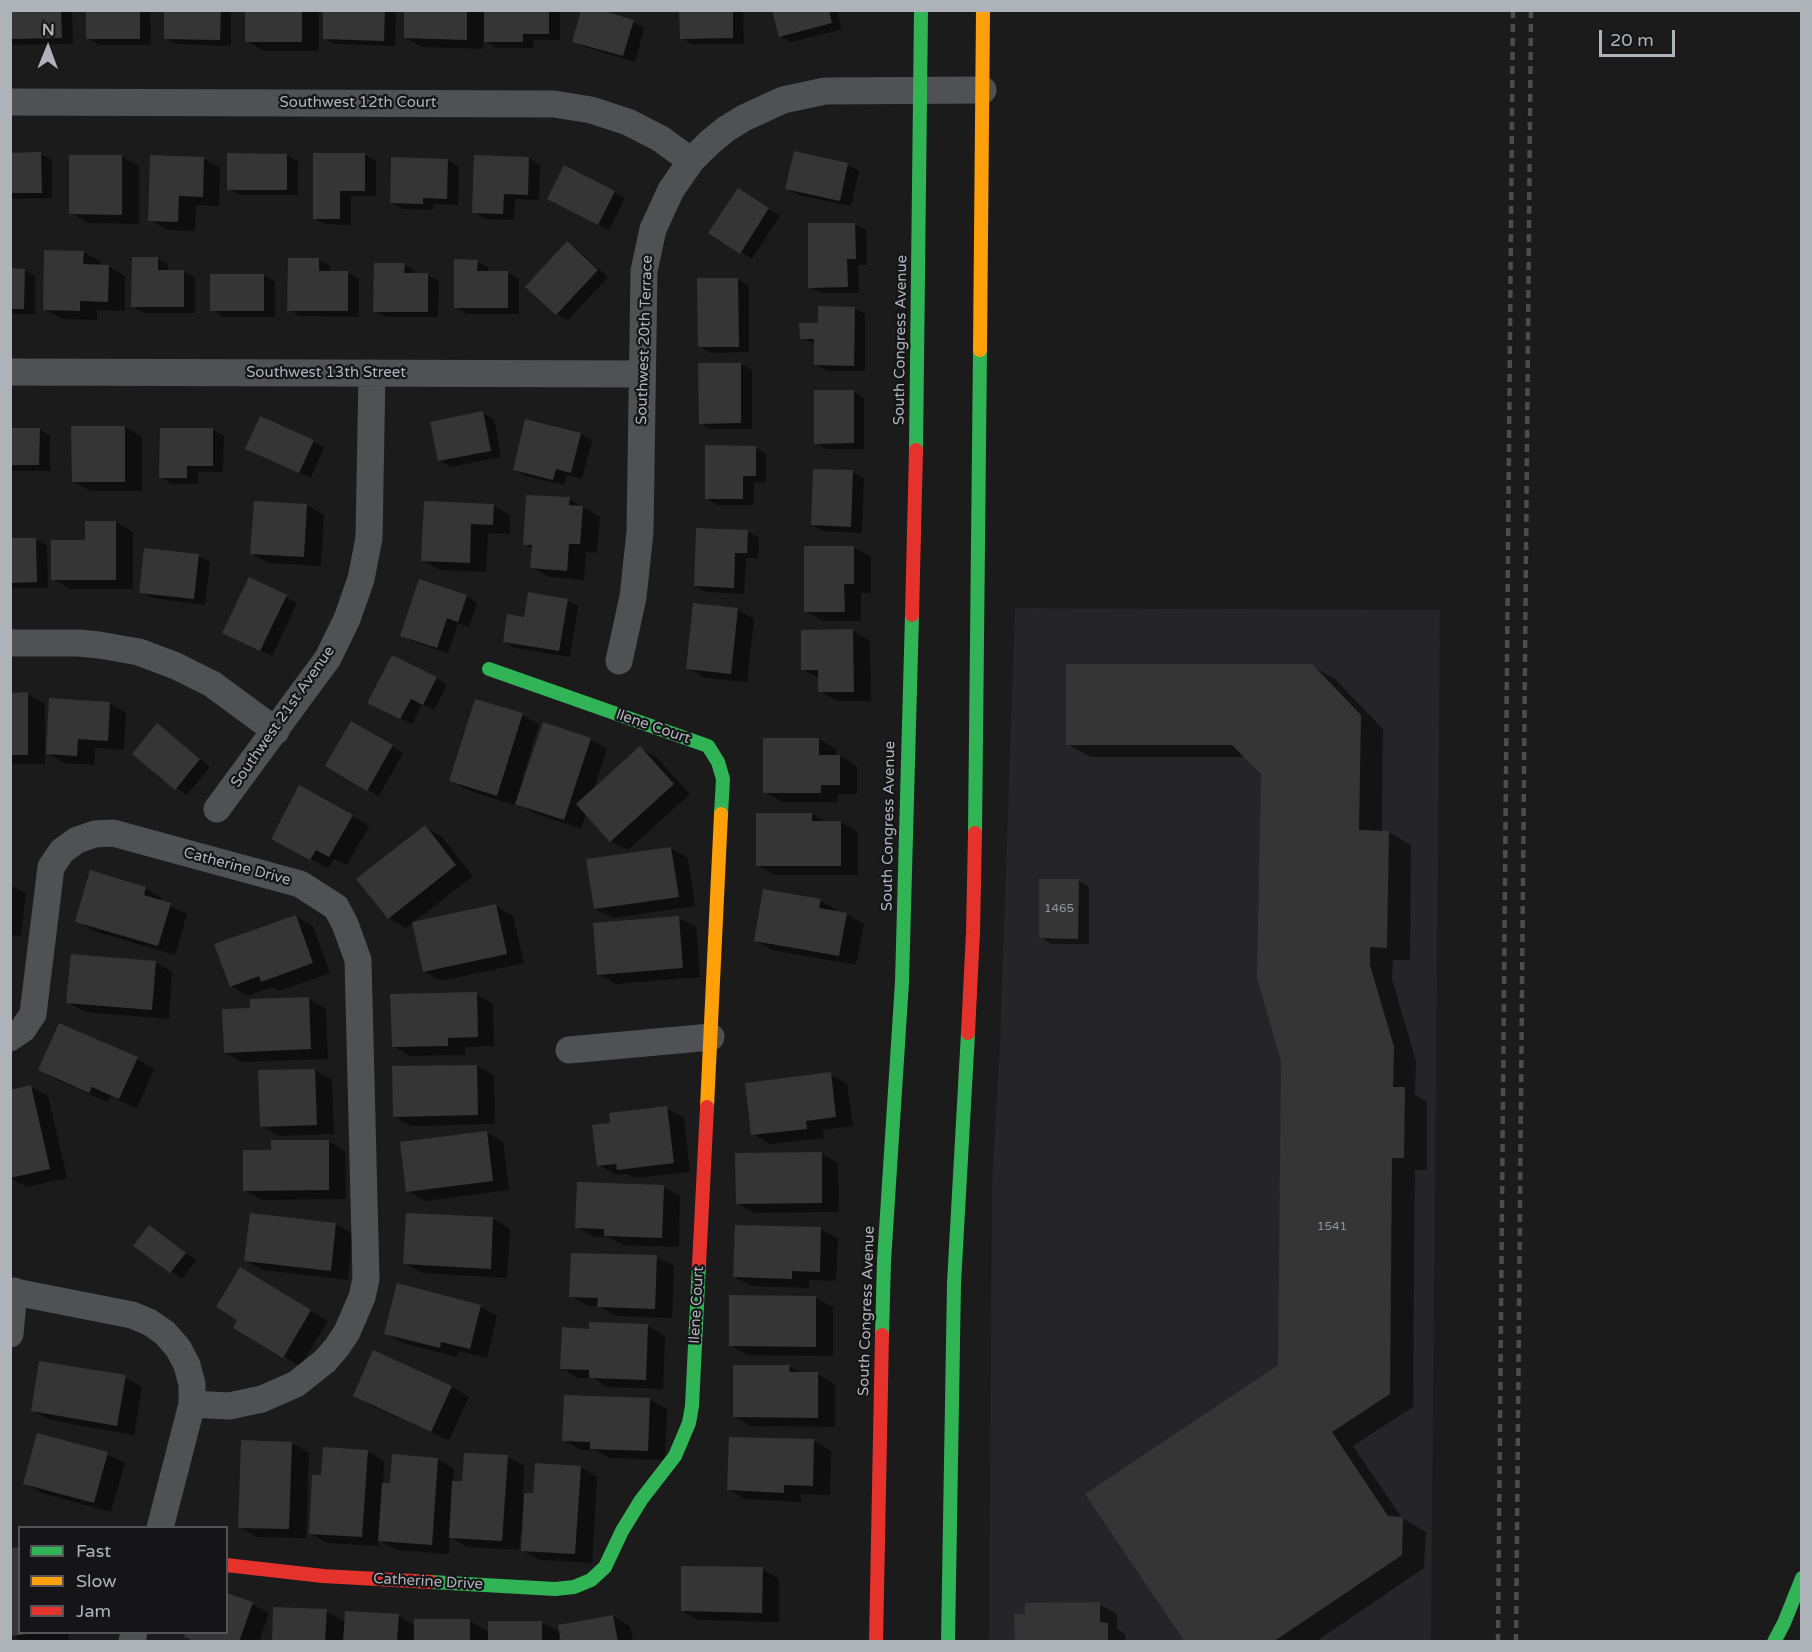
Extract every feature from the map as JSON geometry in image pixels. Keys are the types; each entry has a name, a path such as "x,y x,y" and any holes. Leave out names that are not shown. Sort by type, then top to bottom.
{"main road":[{"name":"South Congress Avenue","path":"876,1641 885,1261 902,982 918,364 921,10"},
{"path":"948,1641 954,1282 973,932 979,621 983,10"},
{"name":"Ilene Court","path":"489,669 708,746 718,762 723,779 692,1406 689,1423 675,1456 641,1500 622,1531 614,1551"},
{"name":"Catherine Drive","path":"228,1565 323,1576 555,1589 574,1587 591,1580 604,1567 614,1551"},
{"path":"1774,1641 1784,1623 1802,1578"}],"street":[{"name":"Southwest 20th Terrace","path":"619,661 633,597 640,532 644,271 661,209 671,190 692,161 726,129 783,100 825,91 983,90"},
{"name":"Southwest 12th Court","path":"10,102 554,104 591,110 627,122 661,139 692,161"},
{"name":"Southwest 13th Street","path":"10,372 642,374"},
{"name":"Southwest 21st Avenue","path":"217,809 328,658 347,620 361,579 369,537 372,373"},
{"path":"10,643 80,643 139,652 176,666 212,684 276,731"},
{"name":"Catherine Drive","path":"10,1038 23,1029 33,1014 51,867 62,851 77,840 95,834 113,833 300,884 336,907 353,941 358,960 366,1279 356,1315 337,1347 311,1373 288,1388 262,1400 229,1406 192,1404"},
{"path":"569,1050 711,1037"},
{"path":"10,1334 12,1291 132,1315 149,1322 165,1334 182,1357 192,1384 192,1404 160,1526"}],"shaded area":[{"path":"1015,608 1440,610 1431,1641 989,1642 992,1183 1000,1043"}],"building":[{"path":"10,10 61,10 62,38 10,39"},
{"path":"86,10 140,10 140,39 86,39"},
{"path":"164,10 221,10 220,40 164,39"},
{"path":"245,10 302,10 302,42 245,42"},
{"path":"323,10 385,10 384,41 323,39"},
{"path":"404,10 467,10 467,40 404,38"},
{"path":"484,10 549,10 549,34 523,34 523,42 484,42"},
{"path":"581,10 600,10 634,20 623,56 572,42"},
{"path":"679,10 733,10 733,38 680,39"},
{"path":"772,10 829,10 832,23 779,37"},
{"path":"794,151 848,163 840,201 785,189"},
{"path":"41,152 42,193 10,193 10,153"},
{"path":"227,153 287,154 287,190 227,190"},
{"path":"313,153 365,153 365,191 340,191 340,219 313,219"},
{"path":"69,155 122,155 122,215 69,214"},
{"path":"150,155 204,157 203,197 179,196 178,222 148,221"},
{"path":"474,155 529,157 528,195 504,194 503,214 472,213"},
{"path":"391,157 448,159 447,199 423,198 423,204 390,203"},
{"path":"564,165 615,191 598,225 547,199"},
{"path":"738,188 769,208 740,254 708,233"},
{"path":"808,223 855,223 856,259 847,259 848,287 808,288"},
{"path":"567,241 598,270 556,315 525,287"},
{"path":"44,250 84,251 83,264 109,265 108,302 80,301 80,311 43,310"},
{"path":"132,257 158,257 158,270 184,270 184,307 131,307"},
{"path":"288,258 319,258 319,271 348,271 348,311 287,311"},
{"path":"454,259 478,260 477,271 508,271 508,308 454,308"},
{"path":"374,263 405,263 404,273 428,273 428,312 373,312"},
{"path":"10,268 25,269 24,309 10,309"},
{"path":"210,274 264,274 264,311 210,311"},
{"path":"697,278 738,278 739,347 698,347"},
{"path":"818,306 855,307 854,366 814,365 814,339 800,339 799,323 818,323"},
{"path":"698,363 741,363 741,423 699,424"},
{"path":"814,390 854,390 854,443 814,444"},
{"path":"483,411 491,451 438,461 430,422"},
{"path":"260,416 314,440 299,473 245,449"},
{"path":"525,419 581,433 571,473 556,469 553,480 513,470"},
{"path":"71,426 125,426 125,482 72,482"},
{"path":"10,428 40,428 39,465 10,465"},
{"path":"160,428 213,428 213,466 187,466 187,478 159,478"},
{"path":"705,445 756,446 756,476 743,476 743,499 705,499"},
{"path":"813,469 853,470 851,527 811,525"},
{"path":"526,495 570,497 569,505 583,506 580,544 569,544 567,571 530,568 532,545 523,545"},
{"path":"254,501 307,504 304,557 250,554"},
{"path":"424,501 494,504 493,525 471,524 470,563 421,561"},
{"path":"85,521 116,521 116,580 51,580 51,540 85,540"},
{"path":"696,528 748,530 747,553 735,553 734,588 694,586"},
{"path":"10,538 36,538 37,582 10,583"},
{"path":"804,546 854,546 854,584 844,584 845,612 804,612"},
{"path":"144,548 199,554 194,599 139,593"},
{"path":"249,577 287,595 260,651 222,633"},
{"path":"419,579 467,595 458,622 447,618 437,648 400,636"},
{"path":"528,592 568,599 559,651 503,642 507,614 524,617"},
{"path":"693,603 738,608 731,674 686,669"},
{"path":"853,629 854,692 818,692 818,670 801,670 801,630"},
{"path":"392,655 437,677 423,705 411,699 400,719 367,703"},
{"path":"1066,664 1312,664 1361,715 1359,830 1389,831 1387,948 1370,947 1370,965 1394,1047 1393,1087 1405,1087 1404,1158 1392,1158 1390,1394 1332,1432 1388,1516 1403,1517 1402,1555 1273,1642 1185,1642 1085,1494 1278,1365 1281,1061 1257,978 1261,774 1232,745 1066,745"},
{"path":"28,692 28,755 10,755 10,693"},
{"path":"49,698 110,702 108,741 78,739 77,756 46,754"},
{"path":"475,699 523,713 497,796 449,781"},
{"path":"351,721 393,745 367,791 325,766"},
{"path":"543,722 591,738 564,820 515,804"},
{"path":"157,723 200,759 175,790 132,754"},
{"path":"763,738 819,738 819,755 840,755 840,785 821,785 821,793 763,793"},
{"path":"640,746 674,784 610,842 576,804"},
{"path":"299,785 353,815 329,857 316,850 310,860 271,839"},
{"path":"756,813 812,813 812,821 841,821 841,866 756,866"},
{"path":"425,825 456,865 388,919 356,879"},
{"path":"671,847 679,897 594,909 586,859"},
{"path":"90,870 146,887 144,895 171,903 158,946 75,922"},
{"path":"1039,879 1079,879 1078,939 1039,938"},
{"path":"763,889 821,899 819,908 847,913 839,956 754,941"},
{"path":"496,904 507,954 423,972 412,922"},
{"path":"296,915 313,963 261,982 259,976 230,987 214,944"},
{"path":"679,916 683,968 597,975 593,923"},
{"path":"71,954 156,961 152,1010 66,1003"},
{"path":"477,992 478,1037 448,1038 448,1046 392,1047 390,994"},
{"path":"309,997 311,1049 224,1053 222,1009 250,1008 250,999"},
{"path":"59,1023 138,1057 119,1099 92,1087 89,1093 38,1070"},
{"path":"477,1065 478,1115 393,1117 392,1066"},
{"path":"315,1069 317,1125 260,1127 258,1070"},
{"path":"831,1072 836,1117 806,1121 807,1129 751,1135 745,1083"},
{"path":"31,1085 50,1169 10,1178 10,1090"},
{"path":"667,1106 674,1163 617,1170 616,1164 597,1166 592,1125 610,1123 609,1113"},
{"path":"487,1131 493,1181 406,1192 400,1142"},
{"path":"271,1140 329,1140 329,1190 243,1191 243,1150 271,1150"},
{"path":"822,1152 822,1203 736,1204 735,1153"},
{"path":"577,1182 664,1185 662,1238 604,1236 604,1229 575,1228"},
{"path":"250,1213 336,1223 331,1271 244,1261"},
{"path":"406,1213 493,1217 491,1269 403,1264"},
{"path":"149,1225 186,1253 170,1273 133,1246"},
{"path":"735,1225 821,1227 820,1272 792,1271 792,1279 733,1277"},
{"path":"571,1253 657,1255 655,1309 597,1307 598,1298 569,1297"},
{"path":"240,1267 311,1310 283,1358 233,1328 237,1320 216,1307"},
{"path":"397,1283 481,1305 470,1349 441,1342 440,1348 384,1334"},
{"path":"729,1295 816,1296 816,1347 729,1346"},
{"path":"589,1322 648,1324 646,1380 589,1378 589,1370 560,1369 562,1327 589,1329"},
{"path":"373,1350 452,1386 431,1432 353,1396"},
{"path":"39,1361 126,1375 117,1426 31,1411"},
{"path":"733,1365 790,1365 789,1372 818,1372 818,1418 733,1417"},
{"path":"564,1395 650,1398 648,1451 590,1449 590,1442 562,1441"},
{"path":"37,1433 108,1452 94,1503 23,1484"},
{"path":"729,1437 814,1439 813,1486 784,1485 784,1493 727,1490"},
{"path":"241,1440 292,1442 289,1529 238,1528"},
{"path":"323,1447 368,1450 362,1537 309,1534 312,1475 321,1475"},
{"path":"464,1453 508,1455 502,1541 449,1538 452,1481 462,1481"},
{"path":"392,1454 438,1458 432,1545 378,1541 382,1483 390,1483"},
{"path":"535,1463 581,1466 575,1554 521,1551 524,1493 533,1493"},
{"path":"18,1547 18,1634 29,1634 11,1636 10,1548"},
{"path":"681,1566 763,1567 762,1613 681,1611"},
{"path":"228,1594 253,1602 239,1642 189,1642 190,1639 184,1637 185,1634 228,1634"},
{"path":"1100,1602 1100,1622 1108,1623 1108,1642 1015,1642 1014,1614 1025,1614 1025,1603"},
{"path":"273,1607 327,1609 325,1642 272,1642"},
{"path":"345,1611 399,1614 397,1642 343,1642"},
{"path":"613,1615 618,1642 561,1642 558,1625"},
{"path":"414,1619 470,1619 470,1642 414,1642"},
{"path":"488,1621 542,1621 542,1642 488,1642"}],"railway":[{"path":"1498,1642 1513,10"},
{"path":"1516,1642 1531,10"}],"traffic: fast":[{"path":"916,450 921,10"},
{"path":"975,833 980,350"},
{"path":"882,1335 884,1261 902,982 912,615"},
{"path":"489,669 708,746 718,762 723,779 721,814"},
{"path":"948,1642 954,1283 968,1033"},
{"path":"431,1582 555,1589 574,1587 591,1580 605,1567 622,1531 641,1500 675,1456 689,1423 692,1406 699,1265"},
{"path":"1774,1642 1802,1578"}],"traffic: slow":[{"path":"980,350 983,10"},
{"path":"707,1107 721,814"}],"traffic: jam":[{"path":"912,615 916,450"},
{"path":"968,1033 975,833"},
{"path":"699,1265 707,1107"},
{"path":"876,1642 882,1335"},
{"path":"228,1565 323,1576 431,1582"}]}
